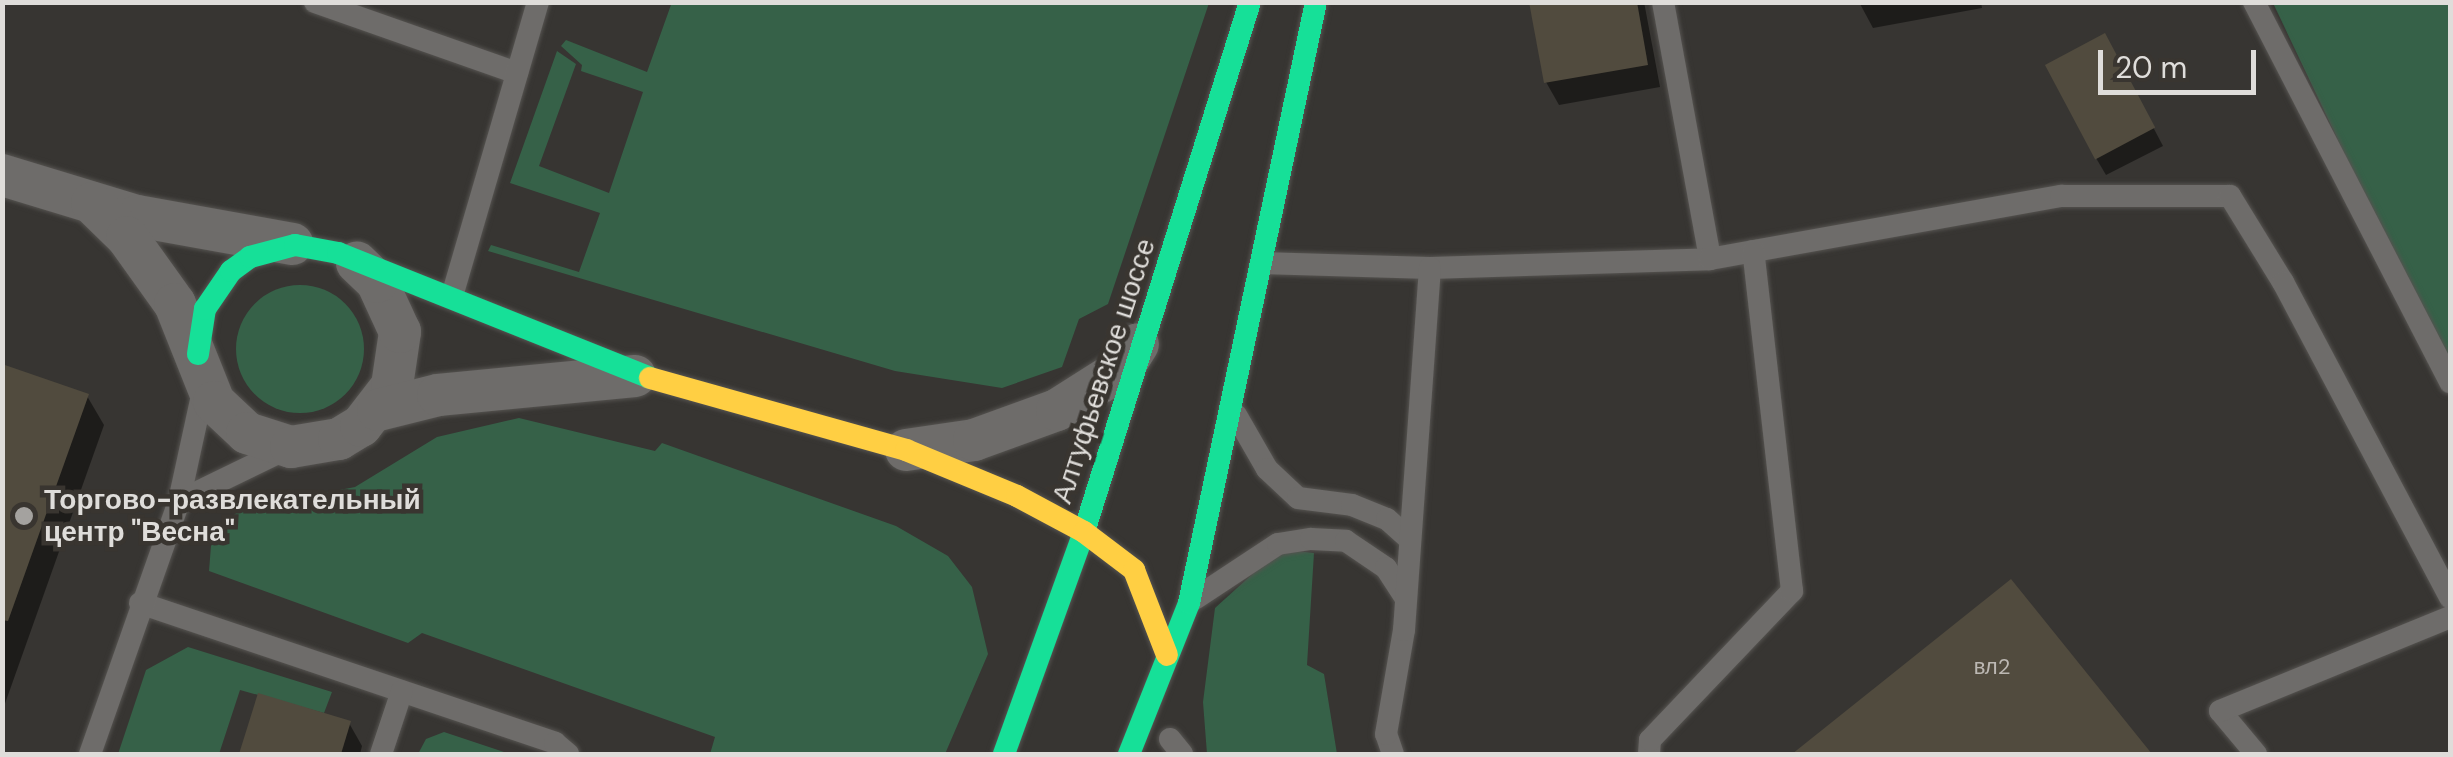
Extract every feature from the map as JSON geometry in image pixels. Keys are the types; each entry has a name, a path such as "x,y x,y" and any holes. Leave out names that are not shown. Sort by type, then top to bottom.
{"street":[{"name":"Алтуфьевское шоссе","path":"1004,754 1084,532 1250,2"},
{"path":"1174,734 1189,602 1257,263 1316,2"},
{"path":"2,174 92,203 294,245 357,263 452,296 638,376 906,450 1084,532 1134,570 1166,655"},
{"path":"92,203 145,262 201,368 214,402 247,433 291,447 339,438 378,410 494,387 638,376"},
{"path":"201,368 205,309 231,271 250,257 294,245"},
{"path":"357,263 377,282 400,332 400,360 378,410"},
{"path":"906,450 974,440 1057,410 1123,368 1154,318"},
{"path":"1129,754 1189,602"}],"lane":[{"path":"315,2 517,73"},
{"path":"452,296 538,2"},
{"path":"1663,2 1710,259"},
{"path":"2254,2 2450,382"},
{"path":"1257,263 1430,268 1710,259 2061,196 2230,196 2283,282 2450,597"},
{"path":"1649,754 1650,740 1792,591 1753,251"},
{"path":"1393,754 1386,734 1406,599 1430,268"},
{"path":"90,754 140,602 179,501 199,431 201,368"},
{"path":"1229,402 1267,469 1298,498 1352,505 1387,519 1409,540"},
{"path":"179,501 291,447"},
{"path":"1189,602 1278,544 1311,538 1346,541 1386,568 1406,599"},
{"path":"140,602 555,743 568,754"},
{"path":"2256,754 2220,711 2450,617"},
{"path":"381,754 402,691"}],"green space":[{"path":"672,2 1209,3 1108,304 1079,319 1062,367 1002,388 895,371 488,251 491,245 579,272 600,213 510,183 557,51 576,64 539,166 609,193 643,92 581,71 582,65 561,46 566,40 647,72"},
{"path":"2273,3 2450,3 2450,376"},
{"path":"300,285 325,290 345,304 359,324 364,349 359,374 345,394 325,408 300,413 275,408 255,394 241,374 236,349 241,324 255,304 275,290"},
{"path":"519,418 655,451 662,443 896,526 948,556 972,587 988,654 945,754 710,754 715,737 422,633 408,643 209,571 212,533 241,509 355,487 437,437"},
{"path":"1280,549 1314,553 1307,665 1324,674 1337,754 1207,754 1203,702 1215,608"},
{"path":"188,647 332,692 324,713 240,690 219,754 118,754 146,670"},
{"path":"444,732 510,754 418,754 426,739"}],"building":[{"path":"1529,2 1637,2 1648,65 1544,83"},
{"path":"2105,33 2155,127 2095,159 2045,65"},
{"name":"Торгово-развлекательный центр \"Весна\"","path":"2,364 89,394 8,621 2,620"},
{"path":"2011,579 2152,754 1792,754"},
{"path":"258,693 351,721 341,754 239,754"}],"traffic: fast":[{"path":"1004,754 1084,532 1250,2"},
{"path":"1129,754 1189,603 1316,2"},
{"path":"198,354 205,309 231,271 250,257 295,245 338,253 650,378"}],"traffic: slow":[{"path":"650,378 906,450 1017,496 1084,532 1134,570 1167,655"}],"place":[{"name":"Торгово-развлекательный центр \"Весна\"","path":"24,516"}]}
